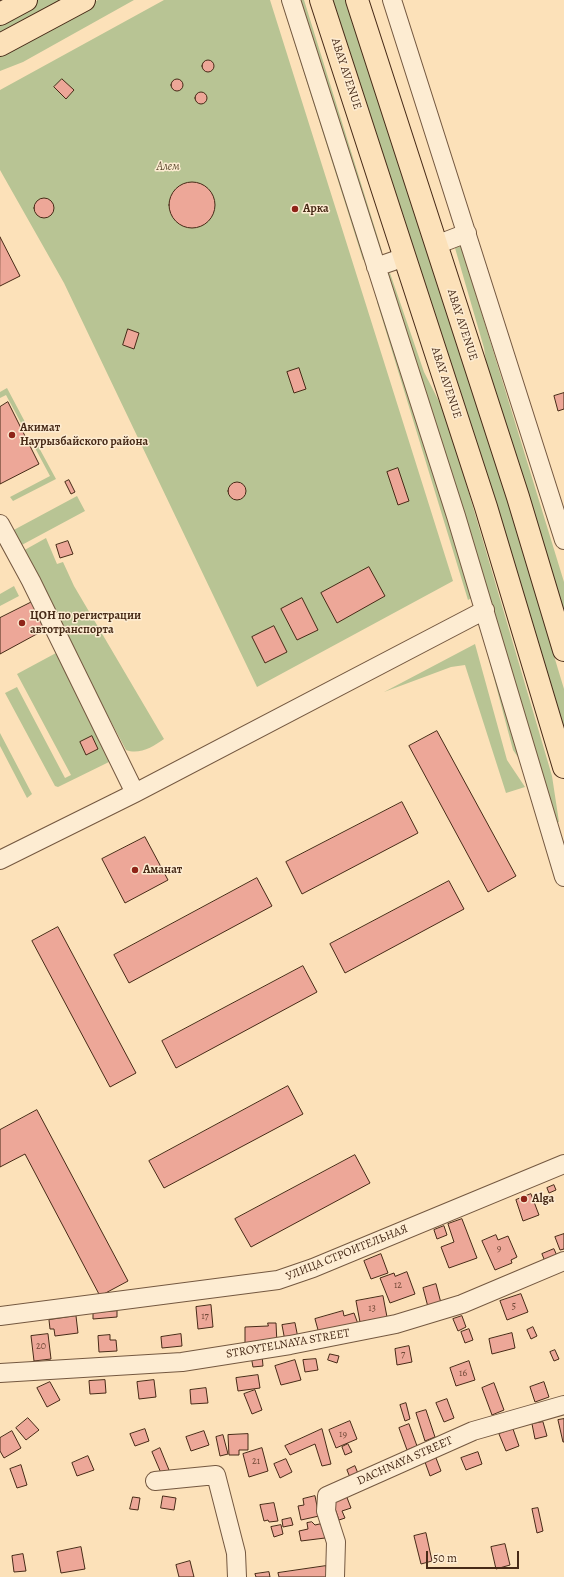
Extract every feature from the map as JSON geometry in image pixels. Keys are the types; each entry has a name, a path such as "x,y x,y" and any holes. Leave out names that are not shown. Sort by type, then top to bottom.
{"main road":[{"path":"0,14 26,0"},
{"path":"0,45 84,0"},
{"name":"ABAY AVENUE","path":"321,0 486,507 564,767"},
{"name":"ABAY AVENUE","path":"357,0 518,497 564,650"}],"street":[{"path":"291,0 456,516 564,877"},
{"path":"392,0 564,540"},
{"path":"436,244 466,233"},
{"path":"376,268 405,256"},
{"path":"0,524 31,581 135,793"},
{"path":"0,860 135,793 485,610"},
{"name":"УЛИЦА СТРОИТЕЛЬНАЯ","path":"0,1316 278,1280 313,1268 564,1164"},
{"name":"STROYTELNAYA STREET","path":"0,1373 182,1362 290,1345 396,1324 462,1304 564,1261"},
{"name":"DACHNAYA STREET","path":"336,1577 336,1542 326,1511 327,1496 474,1430 564,1404"},
{"path":"155,1481 216,1475 236,1553 238,1577"}],"green space":[{"path":"37,0 70,0 0,37 0,21"},
{"path":"98,0 134,0 23,62 0,71 0,53"},
{"name":"Алем","path":"164,0 270,0 453,581 257,687 64,283 0,170 0,90"},
{"path":"281,0 287,0 368,258 363,260"},
{"path":"297,0 304,0 382,251 377,253"},
{"path":"333,0 345,0 507,500 564,689 564,728 497,504"},
{"path":"461,246 564,582 564,625 492,402 484,348 455,248"},
{"path":"390,273 424,372 446,415 552,776 559,822 553,823 385,275"},
{"path":"382,299 473,597 468,600 377,302"},
{"path":"7,388 25,422 21,423 6,395 0,398 0,392"},
{"path":"37,444 56,479 13,501 10,497 50,476 34,446"},
{"path":"77,496 85,511 18,547 10,532"},
{"path":"46,538 57,564 63,562 74,586 164,739 155,745 136,752 126,750 21,552"},
{"path":"14,586 19,596 0,606 0,594"},
{"path":"482,633 528,772 513,750"},
{"path":"475,644 507,760 525,787 506,793 465,665 451,667 384,692"},
{"path":"56,653 111,755 111,761 58,787 55,786 5,693 17,687 65,778 71,775 17,674"},
{"path":"0,733 32,794 27,798 0,746"}],"building":[{"path":"206,60 210,60 214,66 210,72 206,72 202,68 202,64"},
{"path":"62,79 74,90 66,99 54,87"},
{"path":"175,79 179,79 183,85 179,91 175,91 171,87 171,83"},
{"path":"199,92 203,92 207,98 203,104 199,104 195,100 195,96"},
{"path":"197,182 201,183 211,192 214,196 214,214 205,224 197,228 187,228 179,224 170,214 169,200 173,192 183,183"},
{"path":"40,198 48,198 54,204 54,212 48,218 40,218 34,212 34,204"},
{"path":"0,237 20,276 0,286"},
{"path":"128,329 139,333 134,349 123,345"},
{"path":"299,368 306,389 294,393 287,372"},
{"path":"564,393 564,409 558,411 554,396"},
{"name":"Акимат Наурызбайского района","path":"8,402 39,464 0,484 0,407"},
{"path":"398,468 409,501 398,505 387,472"},
{"path":"69,480 75,492 71,494 65,482"},
{"path":"233,482 241,482 246,487 244,498 241,500 233,500 228,495 228,487"},
{"path":"68,541 73,554 60,558 56,545"},
{"path":"369,567 385,596 337,623 321,593"},
{"path":"302,598 318,630 297,640 281,609"},
{"name":"ЦОН по регистрации автотранспорта","path":"32,602 46,629 0,654 0,618"},
{"path":"274,626 287,652 265,663 252,637"},
{"path":"437,731 516,876 488,892 409,746"},
{"path":"92,736 98,749 86,755 80,742"},
{"path":"402,802 418,833 302,894 286,862"},
{"name":"Аманат","path":"145,837 168,880 125,903 102,859"},
{"path":"257,878 272,906 129,983 114,955"},
{"path":"449,881 464,909 345,973 330,944"},
{"path":"58,927 136,1073 110,1087 32,941"},
{"path":"303,966 317,992 176,1068 162,1041"},
{"path":"288,1086 303,1114 164,1188 149,1161"},
{"path":"37,1110 128,1281 100,1296 25,1154 0,1167 0,1130"},
{"path":"355,1155 370,1183 251,1247 235,1219"},
{"path":"554,1185 556,1190 549,1193 547,1188"},
{"path":"531,1194 539,1215 523,1221 516,1200"},
{"path":"462,1219 477,1258 449,1268 441,1247 454,1242 448,1224"},
{"path":"444,1226 447,1235 437,1239 434,1230"},
{"path":"564,1234 564,1249 560,1250 555,1237"},
{"path":"496,1235 498,1240 508,1236 517,1257 511,1260 512,1263 495,1270 482,1241"},
{"path":"554,1249 558,1258 546,1264 542,1254"},
{"path":"381,1254 388,1273 371,1279 364,1261"},
{"path":"407,1272 415,1294 390,1303 380,1278 394,1273 395,1276"},
{"path":"436,1284 441,1303 428,1307 423,1288"},
{"path":"521,1294 528,1312 507,1320 500,1301"},
{"path":"383,1296 387,1317 360,1322 356,1301"},
{"path":"211,1305 213,1327 198,1329 196,1307"},
{"path":"117,1311 117,1317 93,1319 93,1313"},
{"path":"343,1311 344,1316 354,1313 358,1324 320,1337 315,1319"},
{"path":"76,1316 78,1333 55,1336 54,1329 50,1329 49,1320"},
{"path":"462,1316 466,1327 458,1331 453,1319"},
{"path":"268,1323 276,1323 277,1344 245,1344 245,1327 268,1326"},
{"path":"295,1323 298,1338 285,1341 282,1325"},
{"path":"533,1327 537,1336 531,1339 527,1330"},
{"path":"469,1329 473,1340 465,1343 461,1332"},
{"path":"512,1333 515,1348 492,1354 489,1339"},
{"path":"48,1334 51,1359 34,1361 31,1336"},
{"path":"181,1334 182,1346 162,1348 161,1337"},
{"path":"110,1335 110,1340 116,1340 117,1351 99,1352 98,1336"},
{"path":"409,1346 412,1362 397,1365 395,1349"},
{"path":"555,1350 559,1359 554,1361 550,1352"},
{"path":"330,1354 339,1356 337,1363 328,1360"},
{"path":"262,1355 263,1366 253,1367 251,1356"},
{"path":"316,1359 318,1370 305,1372 303,1360"},
{"path":"295,1360 301,1380 281,1385 275,1366"},
{"path":"469,1361 475,1380 456,1386 450,1368"},
{"path":"258,1375 260,1388 238,1391 236,1378"},
{"path":"105,1380 106,1393 90,1394 89,1381"},
{"path":"154,1380 156,1397 139,1399 137,1382"},
{"path":"50,1382 60,1400 47,1407 37,1388"},
{"path":"544,1382 549,1397 535,1402 530,1387"},
{"path":"494,1383 504,1410 492,1415 482,1388"},
{"path":"206,1388 208,1403 191,1404 190,1390"},
{"path":"255,1390 262,1410 252,1414 244,1394"},
{"path":"447,1399 454,1418 444,1422 436,1403"},
{"path":"406,1403 410,1419 405,1421 400,1405"},
{"path":"426,1410 435,1437 425,1441 416,1413"},
{"path":"28,1418 39,1430 26,1440 16,1428"},
{"path":"564,1419 564,1442 563,1442 558,1420"},
{"path":"350,1421 357,1439 336,1448 329,1430"},
{"path":"543,1422 547,1436 535,1439 532,1424"},
{"path":"409,1424 417,1446 407,1450 399,1428"},
{"path":"145,1429 149,1441 135,1446 130,1434"},
{"path":"322,1429 331,1464 322,1466 315,1444 290,1455 285,1446"},
{"path":"513,1429 519,1446 506,1451 499,1434"},
{"path":"12,1431 21,1448 4,1458 0,1451 0,1438"},
{"path":"204,1431 209,1445 191,1451 186,1437"},
{"path":"248,1434 248,1450 239,1450 239,1455 229,1455 228,1435"},
{"path":"223,1435 228,1454 220,1456 216,1437"},
{"path":"348,1444 352,1452 345,1455 342,1447"},
{"path":"160,1448 169,1470 161,1473 152,1452"},
{"path":"262,1448 268,1471 249,1477 243,1454"},
{"path":"478,1452 482,1464 466,1470 461,1458"},
{"path":"88,1456 94,1470 77,1476 72,1463"},
{"path":"436,1458 441,1471 430,1476 425,1462"},
{"path":"286,1459 292,1472 280,1478 274,1464"},
{"path":"21,1465 27,1485 17,1488 10,1469"},
{"path":"355,1466 359,1476 351,1480 347,1470"},
{"path":"346,1495 351,1508 342,1511 345,1518 339,1520 332,1500"},
{"path":"163,1496 176,1498 174,1510 161,1508"},
{"path":"315,1496 319,1516 301,1520 298,1506 304,1505 303,1499"},
{"path":"133,1497 140,1498 138,1510 130,1509"},
{"path":"274,1503 278,1521 264,1521 260,1505"},
{"path":"538,1508 543,1531 537,1533 532,1509"},
{"path":"291,1518 293,1525 283,1527 282,1520"},
{"path":"312,1522 315,1525 324,1523 325,1538 301,1541 299,1531 308,1529 307,1523"},
{"path":"281,1525 283,1534 274,1537 271,1527"},
{"path":"426,1533 432,1561 421,1564 414,1536"},
{"path":"505,1544 510,1565 496,1569 491,1547"},
{"path":"81,1547 85,1569 61,1573 57,1552"},
{"path":"23,1554 26,1571 14,1572 12,1556"},
{"path":"190,1561 194,1577 179,1577 176,1565"},
{"path":"326,1566 328,1577 279,1577 278,1573"},
{"path":"269,1572 270,1577 256,1577 255,1574"}],"place":[{"name":"Арка","path":"295,209"},
{"name":"Акимат Наурызбайского района","path":"12,435"},
{"name":"ЦОН по регистрации автотранспорта","path":"22,623"},
{"name":"Аманат","path":"135,870"},
{"name":"Alga","path":"524,1199"}]}
